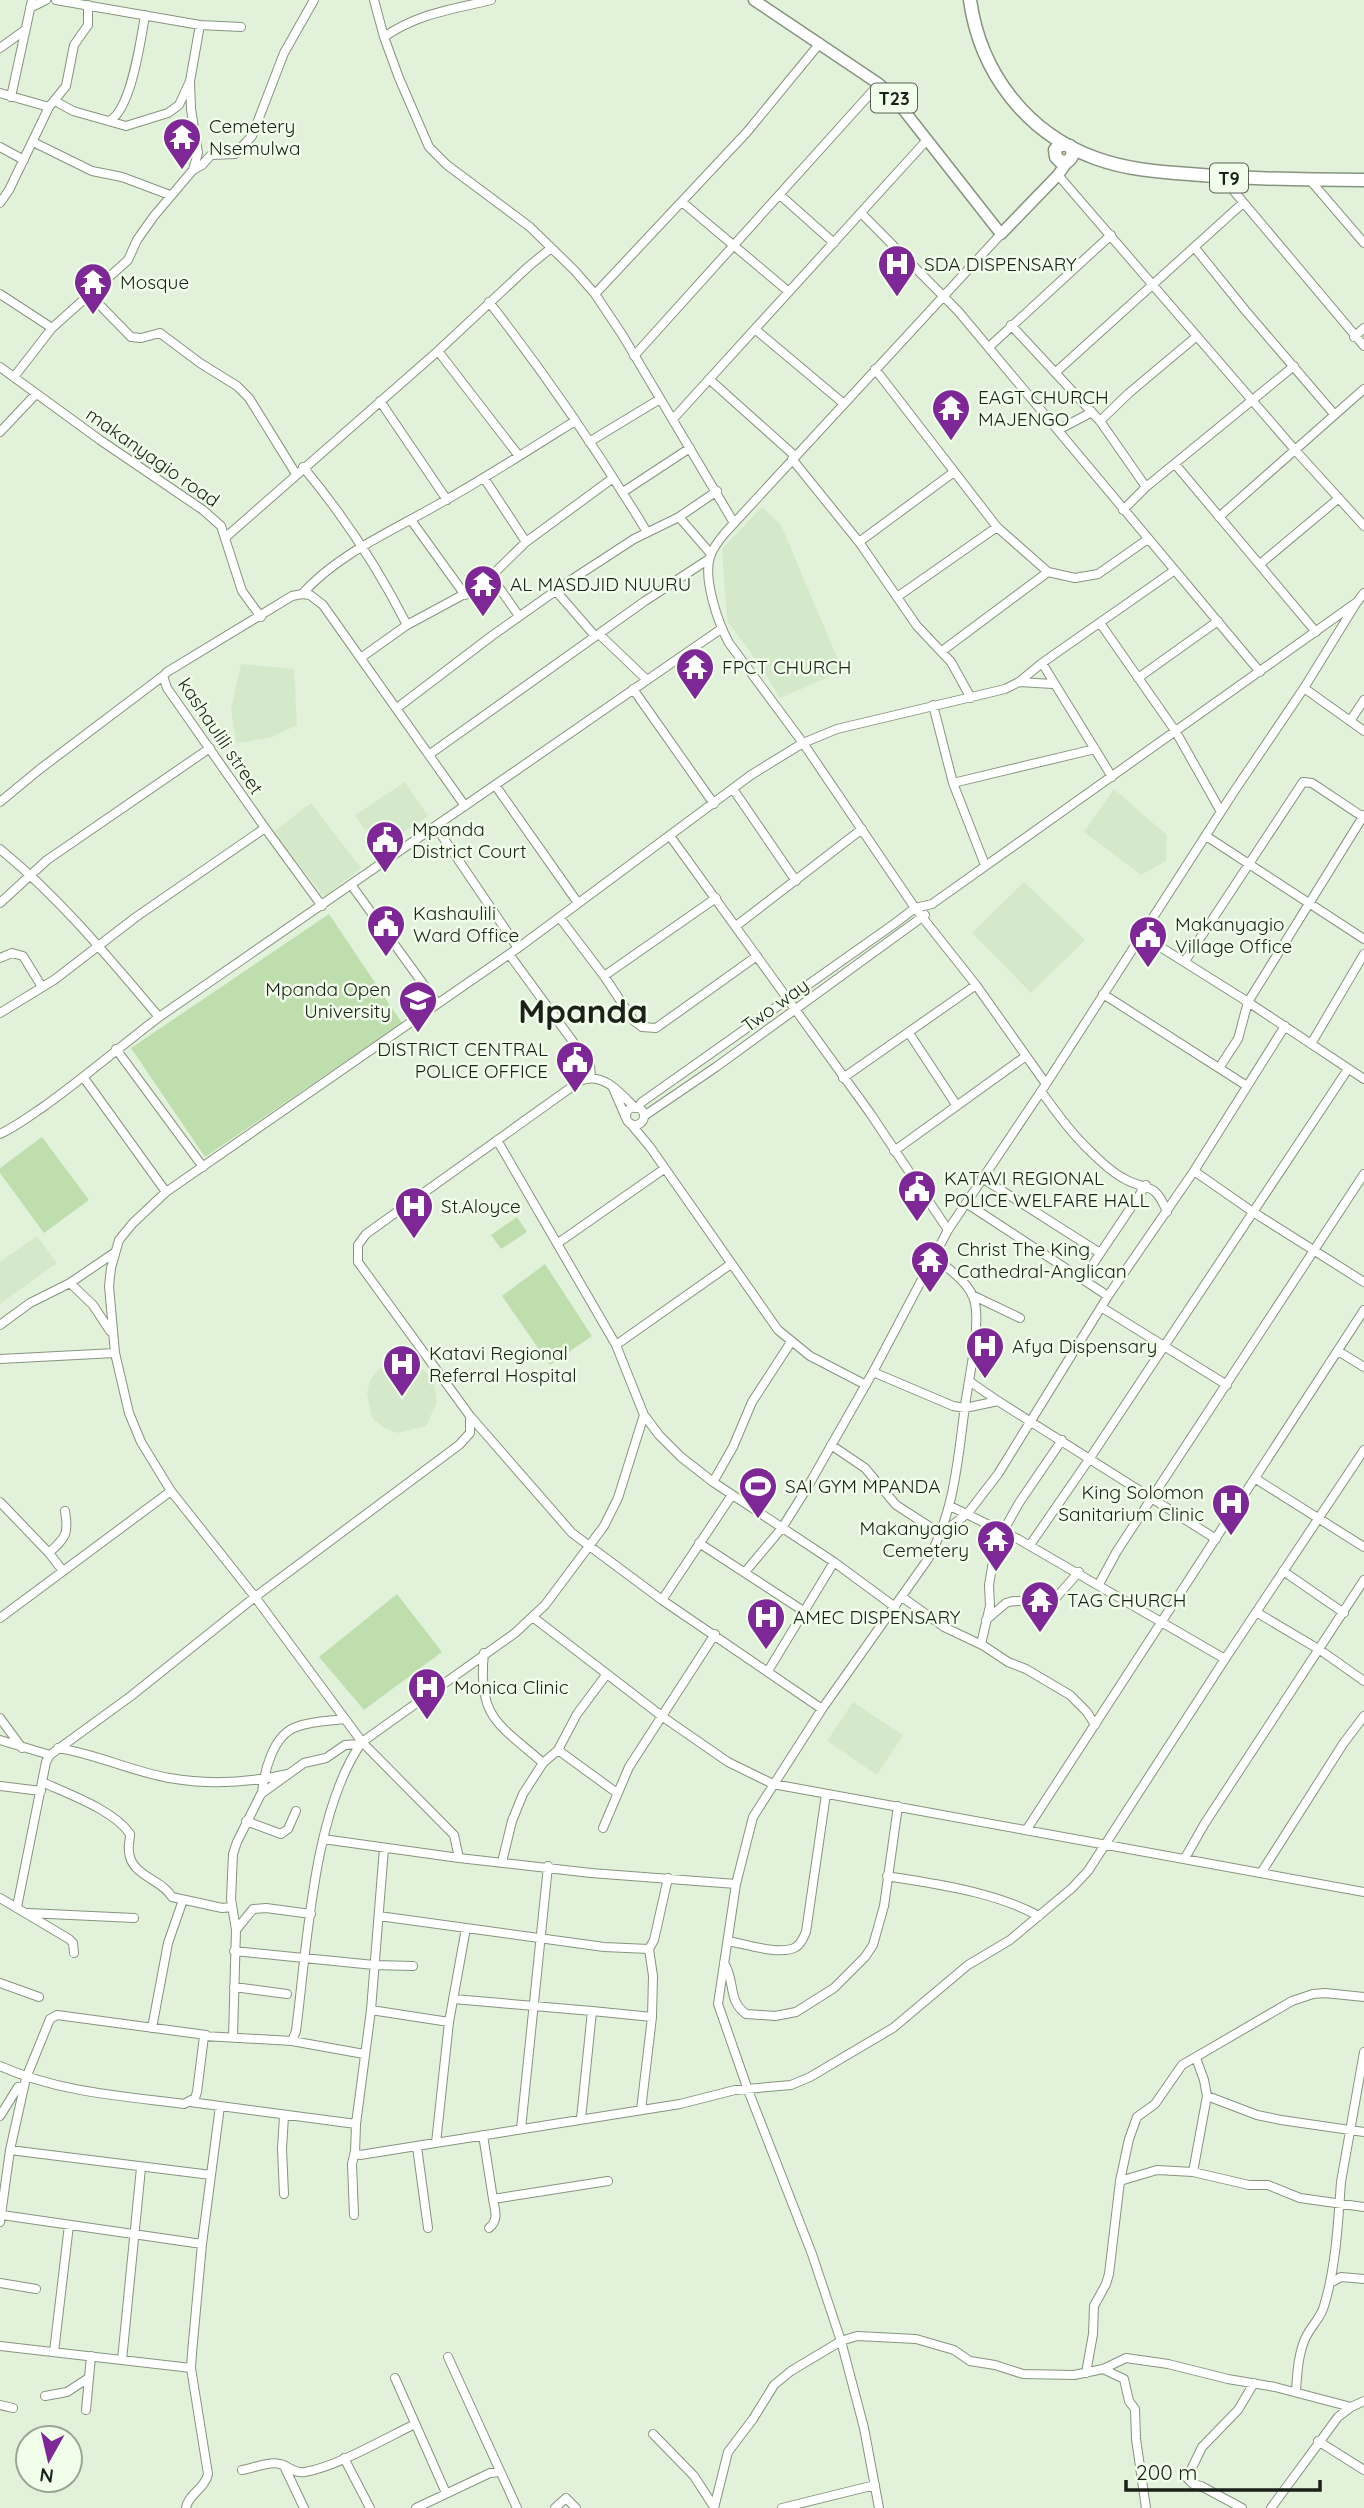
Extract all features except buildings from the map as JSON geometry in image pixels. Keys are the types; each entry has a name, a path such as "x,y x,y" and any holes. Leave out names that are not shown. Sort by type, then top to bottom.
{"highway":[{"path":"970,0 979,43 989,65 1018,106 1064,154"},
{"name":"T9","path":"1064,154 1095,158 1158,173 1364,180"}],"main road":[{"name":"T23","path":"754,0 879,84 895,99 1000,234"},
{"path":"1000,234 1054,178 1064,154"}],"street":[{"path":"11,97 31,4 46,0"},
{"path":"56,0 200,25 240,27"},
{"path":"14,377 52,328 128,260 137,240 170,195 193,170 211,155 235,154 246,145 260,118 284,53 314,0"},
{"path":"374,0 384,37 424,136 436,155 530,227 594,294 673,419 734,523"},
{"path":"384,37 425,15 491,0"},
{"path":"0,203 44,116 68,81 74,45 88,25 88,5"},
{"path":"109,121 115,118 127,95 145,15"},
{"path":"193,170 198,153 190,81 200,25"},
{"path":"0,48 26,30"},
{"path":"594,294 747,132 820,43"},
{"path":"0,93 134,125 168,113 179,105 190,81"},
{"path":"634,356 879,84"},
{"path":"35,103 44,116"},
{"path":"673,419 927,140"},
{"path":"33,142 92,171 122,177 170,195"},
{"path":"0,146 24,160"},
{"path":"1222,177 1364,346"},
{"path":"1054,178 1111,235 1364,526"},
{"path":"1310,180 1364,243"},
{"path":"780,195 834,243"},
{"path":"682,202 789,292"},
{"path":"1056,372 1243,203"},
{"path":"862,214 943,295 989,347 1260,672"},
{"path":"1000,234 717,542 710,557 709,581 721,629 729,643 803,743 915,908 976,985 1026,1056 1043,1088 1088,1150 1123,1178 1146,1185 1159,1195 1167,1212"},
{"path":"989,347 1111,235"},
{"path":"226,537 551,248"},
{"path":"1195,248 1334,414"},
{"path":"0,294 52,328"},
{"path":"89,294 131,337 160,334 244,392 296,474"},
{"path":"489,302 575,421 647,532"},
{"path":"1011,325 1101,421 1146,487"},
{"path":"1354,337 1364,328"},
{"path":"756,330 843,403"},
{"path":"1101,421 1129,393 1197,336"},
{"path":"438,351 519,456"},
{"path":"1123,510 1146,487 1294,366"},
{"name":"makanyagio road","path":"0,367 203,510 221,526 242,591 261,617"},
{"path":"875,369 998,527 1048,572 1075,578 1098,575 1148,539"},
{"path":"709,379 794,457 859,542 918,626 951,662 971,698"},
{"path":"1219,517 1364,389"},
{"path":"0,432 36,394"},
{"path":"589,442 660,399"},
{"path":"380,401 447,500"},
{"path":"1058,430 1092,411"},
{"path":"302,594 316,578 363,546 447,500 575,421"},
{"path":"623,492 690,448"},
{"path":"1175,464 1316,632"},
{"path":"303,467 337,508 363,546 407,625"},
{"path":"859,542 954,472"},
{"path":"484,478 526,542"},
{"path":"362,657 431,610 465,596 491,576 526,542 613,478"},
{"path":"397,708 519,615 647,532 679,517 716,491"},
{"path":"1260,564 1339,498"},
{"path":"679,517 710,557"},
{"path":"411,520 465,596"},
{"path":"897,597 998,527"},
{"path":"430,754 710,557"},
{"path":"459,1858 457,1844 446,1826 420,1804 361,1743 255,1597 172,1491 141,1442 129,1413 112,1334 109,1286 114,1253 120,1240 133,1223 166,1192 519,948 733,789 803,743 837,729 993,693 1019,682 1175,570"},
{"path":"942,651 1048,572"},
{"path":"491,576 519,615"},
{"path":"556,590 597,635 647,680"},
{"path":"745,1572 782,1528 866,1385 948,1230 1143,936 1364,593"},
{"path":"261,617 292,596 302,594 316,598 362,657 465,806"},
{"path":"924,918 932,904 985,864 1035,832 1357,602"},
{"name":"kashaulili street","path":"261,617 163,676 167,688 322,906"},
{"path":"1138,678 1219,621"},
{"path":"1100,623 1176,732 1220,810"},
{"path":"0,1134 84,1078 116,1049 159,1017 721,629"},
{"path":"1042,663 1112,777"},
{"path":"0,802 163,676"},
{"path":"1019,682 1053,684"},
{"path":"1304,688 1364,731"},
{"path":"633,690 714,804"},
{"path":"1350,721 1364,700"},
{"path":"933,705 953,783 985,864"},
{"path":"0,903 30,874 62,849 210,748"},
{"path":"953,783 1095,749"},
{"path":"1185,961 1303,782 1312,783 1363,816 1248,1002 1238,1039 1219,1069"},
{"path":"495,785 578,903"},
{"path":"733,789 796,881"},
{"path":"436,827 519,948"},
{"path":"0,1013 42,988 136,917 265,828"},
{"path":"736,926 862,829"},
{"path":"670,836 788,998 948,1230"},
{"path":"1206,836 1364,939"},
{"path":"0,849 30,874 99,945 159,1017"},
{"path":"352,886 437,1003"},
{"path":"604,976 716,898"},
{"path":"628,1121 628,1111 636,1108 915,908 932,904"},
{"path":"560,918 634,1021 642,1027 656,1028 757,956"},
{"name":"Two way","path":"643,1118 924,918"},
{"path":"1143,936 1364,1079"},
{"path":"0,958 12,953 23,956 42,988"},
{"path":"509,954 590,1065 591,1077"},
{"path":"1311,1044 1364,954"},
{"path":"843,1078 976,985"},
{"path":"1103,994 1247,1086"},
{"path":"941,1534 968,1513 998,1474 1108,1296 1194,1171 1285,1026"},
{"path":"909,1033 957,1106"},
{"path":"116,1049 203,1167"},
{"path":"894,1151 1026,1056"},
{"path":"1030,1545 1348,1069"},
{"path":"650,1147 643,1118 626,1098 612,1086 591,1077 580,1081 366,1234 358,1245 358,1262 470,1416 562,1522 590,1548 822,1709"},
{"path":"84,1078 166,1192"},
{"path":"612,1086 628,1121 650,1147 746,1281 770,1320 791,1342 821,1363 866,1385"},
{"path":"626,1098 642,1100 651,1096"},
{"path":"628,1121 636,1125 643,1118"},
{"path":"497,1140 616,1345 644,1415 659,1435 681,1457 713,1482 834,1562 895,1607"},
{"path":"558,1242 664,1170"},
{"path":"1194,1171 1364,1282"},
{"path":"1100,1584 1117,1551 1364,1174"},
{"path":"982,1178 1100,1253"},
{"path":"1083,1279 1146,1185"},
{"path":"967,1203 1108,1296"},
{"path":"0,1325 30,1303 70,1283 114,1253"},
{"path":"879,2508 864,2428 841,2341 794,2205 748,2090 718,2004 736,1884 753,1817 822,1709 928,1559 941,1534 950,1506 969,1381 976,1320 975,1300 963,1281 933,1256"},
{"path":"616,1345 732,1264"},
{"path":"70,1283 93,1305 112,1334"},
{"path":"972,1295 1020,1318"},
{"path":"1101,1307 1227,1385"},
{"path":"1027,1829 1364,1310"},
{"path":"713,1482 733,1447 752,1402 791,1342"},
{"path":"1338,1351 1364,1367"},
{"path":"0,1359 114,1353"},
{"path":"873,1372 940,1401 965,1408 998,1401"},
{"path":"969,1381 1216,1539"},
{"path":"292,2041 296,2031 323,1839 345,1769 361,1743 534,1618 590,1548 618,1498 644,1415"},
{"path":"467,1438 471,1428 470,1416"},
{"path":"17,1907 46,1762 50,1755 467,1438 486,1435"},
{"path":"638,1436 659,1435"},
{"path":"981,1644 990,1600 993,1553 1002,1530 1062,1440"},
{"path":"831,1445 865,1468 896,1505 941,1534"},
{"path":"355,2151 360,2155 417,2147 680,2104 734,2090 791,2085 810,2077 880,2036 968,1965 1010,1940 1082,1878 1364,1450"},
{"path":"1256,1479 1364,1547"},
{"path":"0,1618 172,1491"},
{"path":"663,1600 732,1495"},
{"path":"0,1502 63,1571"},
{"path":"950,1506 1030,1545 1225,1659"},
{"path":"49,1553 65,1538 68,1530 65,1511"},
{"path":"699,1543 805,1612"},
{"path":"768,1671 834,1562"},
{"path":"1283,1571 1343,1613"},
{"path":"986,1620 1013,1601 1052,1602 1079,1573"},
{"path":"1185,1858 1205,1823 1364,1580"},
{"path":"902,1597 944,1627 981,1644 1008,1662 1026,1669 1070,1695 1087,1712 1095,1725"},
{"path":"1256,1612 1320,1650 1364,1681"},
{"path":"534,1618 663,1717 729,1762 773,1784 1364,1892"},
{"path":"603,1828 636,1756 715,1634"},
{"path":"484,1653 481,1677 485,1701 492,1717 543,1763"},
{"path":"502,1862 512,1821 523,1794 543,1763 558,1749 577,1714 606,1675"},
{"path":"1261,1873 1343,1744 1364,1716"},
{"path":"0,1717 22,1748"},
{"path":"262,1793 263,1779 277,1745 285,1734 294,1727 345,1719"},
{"path":"0,1740 50,1755"},
{"path":"233,2037 236,1930 231,1907 233,1854 246,1821 262,1793 304,1763 326,1758 345,1745 361,1743"},
{"path":"58,1748 84,1752 166,1777 204,1783 263,1779 291,1773"},
{"path":"558,1749 617,1793"},
{"path":"0,1786 42,1787 83,1800 123,1825 130,1834 128,1850 134,1865 152,1882 166,1888 172,1897 222,1908 231,1907"},
{"path":"727,1941 783,1951 794,1948 801,1942 806,1932 826,1794"},
{"path":"724,1964 731,1975 734,2003 743,2013 775,2016 796,2012 827,1993 865,1957 873,1945 879,1924 898,1807"},
{"path":"246,1821 281,1834 288,1829 296,1811"},
{"path":"323,1839 591,1873 736,1884"},
{"path":"354,2215 352,2164 371,2010 384,1848"},
{"path":"521,2129 548,1867"},
{"path":"887,1876 990,1895 1018,1904 1040,1916"},
{"path":"641,2110 652,2017 653,1976 649,1949 654,1940 668,1878"},
{"path":"0,1898 69,1939 73,1943 74,1953"},
{"path":"152,2028 168,1943 183,1900"},
{"path":"236,1930 253,1909 266,1908 311,1914"},
{"path":"28,1913 134,1918"},
{"path":"379,1916 604,1947 649,1949"},
{"path":"436,2143 449,2022 466,1928"},
{"path":"234,1951 374,1965 413,1966"},
{"path":"0,1983 38,1997"},
{"path":"234,1987 287,1994"},
{"path":"1086,2373 1093,2334 1094,2305 1109,2274 1120,2181 1137,2117 1155,2104 1182,2065 1259,2018 1292,2001 1313,1994 1364,1997"},
{"path":"454,1999 652,2017"},
{"path":"371,2010 449,2022"},
{"path":"581,2119 592,2011"},
{"path":"202,2244 69,2225 1,2219 3,2185 25,2082 48,2022 53,2016 206,2035 292,2041 364,2054"},
{"path":"190,2102 197,2092 203,2039 206,2035"},
{"path":"1296,2392 1299,2363 1306,2339 1322,2313 1330,2283 1341,2182 1364,2052"},
{"path":"1193,2172 1207,2096 1196,2058"},
{"path":"0,2066 25,2082 356,2124"},
{"path":"0,2116 18,2087 25,2082"},
{"path":"1207,2096 1257,2115 1364,2132"},
{"path":"186,2508 187,2501 206,2482 208,2474 191,2368 202,2244 220,2106"},
{"path":"284,2116 284,2194"},
{"path":"482,2135 496,2217 489,2228"},
{"path":"417,2147 428,2228"},
{"path":"10,2150 211,2175"},
{"path":"122,2360 141,2168"},
{"path":"1120,2181 1157,2170 1193,2172 1249,2185 1268,2185 1300,2198 1364,2207"},
{"path":"493,2199 608,2181"},
{"path":"54,2352 69,2225"},
{"path":"1330,2283 1340,2277 1364,2278"},
{"path":"0,2283 36,2289"},
{"path":"714,2507 728,2452 775,2385 791,2371 841,2341 867,2335 916,2339 954,2350 970,2361 1023,2374 1074,2375 1103,2369 1126,2358 1151,2364 1168,2364 1351,2407"},
{"path":"0,2346 191,2368"},
{"path":"86,2410 91,2356"},
{"path":"448,2357 517,2508"},
{"path":"1103,2369 1124,2379 1129,2401 1135,2409 1136,2439 1146,2508"},
{"path":"395,2378 446,2493"},
{"path":"45,2396 67,2392 87,2379"},
{"path":"1242,2508 1193,2484 1188,2477 1202,2447 1238,2410 1254,2383"},
{"path":"1271,2508 1338,2417 1364,2401"},
{"path":"0,2405 13,2408"},
{"path":"243,2470 275,2463 302,2473 345,2458 415,2424"},
{"path":"653,2434 694,2476 714,2507"},
{"path":"1318,2441 1335,2454 1364,2469"},
{"path":"345,2458 370,2508"},
{"path":"284,2465 303,2508"},
{"path":"416,2508 490,2473 500,2472"},
{"path":"782,2508 875,2485"},
{"path":"555,2508 566,2498 576,2508"}],"shaded area":[{"path":"762,507 781,525 843,671 780,698 758,662 727,621 722,549"},
{"path":"241,664 294,669 297,725 270,738 236,743 231,709"},
{"path":"405,782 428,816 378,849 355,815"},
{"path":"1114,789 1167,835 1166,861 1141,875 1084,832"},
{"path":"311,803 361,868 324,897 273,832"},
{"path":"1024,882 1085,940 1031,993 972,933"},
{"path":"329,914 402,1023 205,1157 131,1048"},
{"path":"42,1137 89,1200 44,1233 0,1173 0,1168"},
{"path":"517,1217 527,1232 501,1249 491,1235"},
{"path":"37,1236 57,1263 0,1304 0,1262"},
{"path":"545,1264 592,1336 550,1365 502,1296"},
{"name":"Katavi Regional Referral Hospital","path":"394,1362 414,1363 433,1378 437,1402 426,1426 398,1433 384,1428 372,1418 367,1393 370,1380 379,1369"},
{"path":"397,1594 442,1652 364,1710 319,1657"},
{"path":"853,1702 903,1735 877,1775 827,1741"}],"place":[{"name":"Cemetery Nsemulwa","path":"182,171"},
{"name":"SDA DISPENSARY","path":"897,298"},
{"name":"Mosque","path":"93,316"},
{"name":"EAGT CHURCH MAJENGO","path":"951,442"},
{"name":"AL MASDJID NUURU","path":"483,618"},
{"name":"FPCT CHURCH","path":"695,701"},
{"name":"Mpanda District Court","path":"385,874"},
{"name":"Kashaulili Ward Office","path":"386,958"},
{"name":"Makanyagio Village Office","path":"1148,969"},
{"name":"Mpanda Open University","path":"418,1034"},
{"name":"DISTRICT CENTRAL POLICE OFFICE","path":"575,1094"},
{"name":"KATAVI REGIONAL POLICE WELFARE HALL","path":"917,1223"},
{"name":"St.Aloyce","path":"414,1240"},
{"name":"Christ The King Cathedral-Anglican","path":"930,1294"},
{"name":"Afya Dispensary","path":"985,1380"},
{"name":"Katavi Regional Referral Hospital","path":"402,1398"},
{"name":"SAI GYM MPANDA","path":"758,1520"},
{"name":"King Solomon Sanitarium Clinic","path":"1231,1537"},
{"name":"Makanyagio Cemetery","path":"996,1573"},
{"name":"TAG CHURCH","path":"1040,1634"},
{"name":"AMEC DISPENSARY","path":"766,1651"},
{"name":"Monica Clinic","path":"427,1721"}],"district":[{"name":"Mpanda","path":"583,1010"}]}
